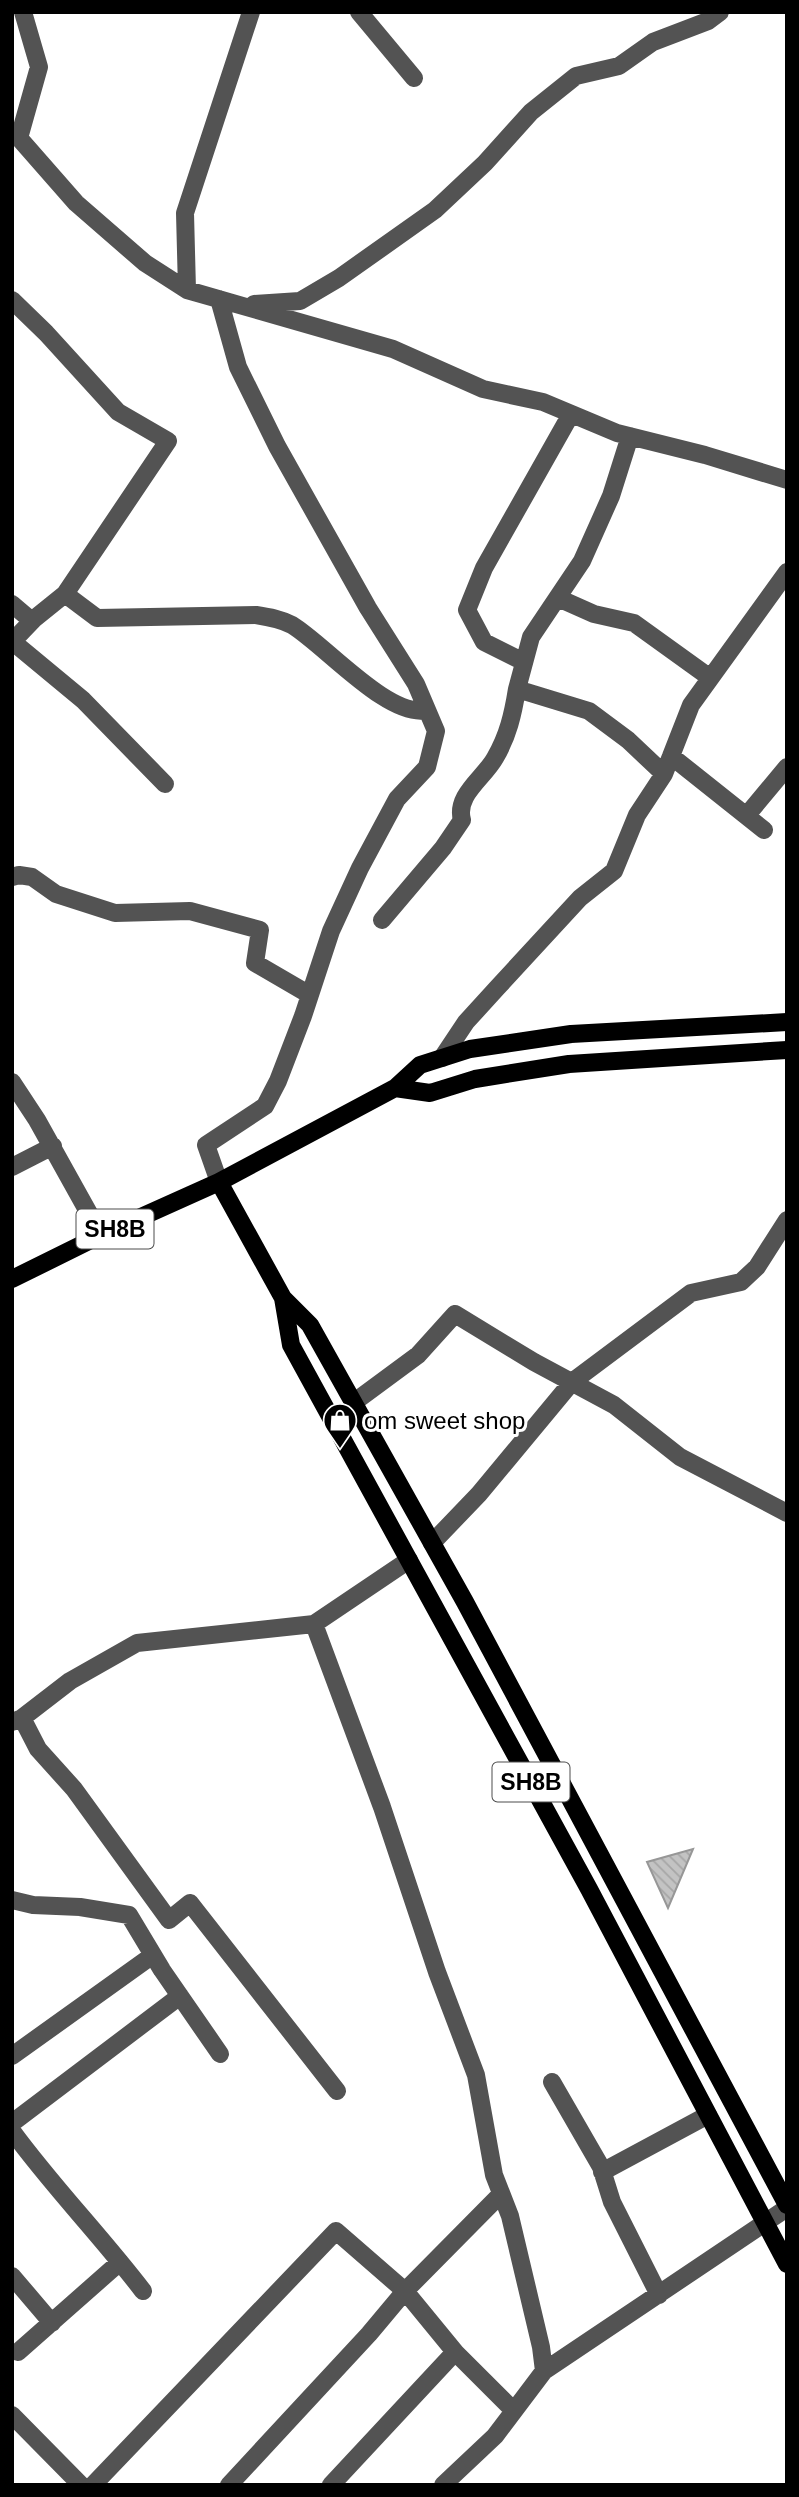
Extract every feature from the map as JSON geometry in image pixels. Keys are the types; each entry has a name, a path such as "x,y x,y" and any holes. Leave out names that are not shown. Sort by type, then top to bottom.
{"main road":[{"path":"219,1182 394,1088 420,1065 470,1049 571,1034 787,1023"},
{"path":"728,1026 732,1053"},
{"path":"394,1088 430,1093 475,1079 569,1064 787,1051"},
{"name":"SH8B","path":"12,1279 219,1182 283,1298 310,1325 432,1543 787,2207"},
{"name":"SH8B","path":"283,1298 291,1345 589,1889 787,2264"}],"street":[{"path":"23,12 38,67 16,136 76,203 145,263 187,290 393,349 483,389 543,402 630,436 787,480"},
{"path":"187,290 186,213 251,12"},
{"path":"359,12 414,78"},
{"path":"237,305 300,301 339,278 435,210 485,163 531,112 576,76 619,66 653,42 709,21 720,12"},
{"path":"219,299 238,367 278,446 368,608 416,684 436,731 427,767 397,799 360,868 331,931 278,1081 265,1106 206,1145 219,1182"},
{"path":"12,300 118,412 168,442 65,594 32,621 13,642 83,700 165,784"},
{"path":"524,662 484,642 467,610 484,568 572,414"},
{"path":"382,920 443,848 462,820 459,810 462,802 494,760 511,723 531,637 582,561 611,496 630,436"},
{"path":"442,1058 466,1023 497,988 580,898 614,871 637,815 664,774 691,705 787,572"},
{"path":"65,594 97,618 256,615 275,618 304,633 376,691 410,711 427,710"},
{"path":"558,598 594,614 634,623 709,677"},
{"path":"12,604 32,621"},
{"path":"517,689 589,711 628,740 664,774"},
{"path":"671,756 764,830"},
{"path":"747,815 787,767"},
{"path":"12,877 32,877 56,894 115,913 190,911 260,930 255,963 310,995"},
{"path":"12,1082 53,1146 101,1235"},
{"path":"12,1167 53,1146"},
{"path":"432,1543 479,1494 572,1382 691,1293 741,1282 757,1267 787,1220"},
{"path":"353,1403 418,1355 455,1314 614,1405 680,1457 787,1513"},
{"path":"337,2091 190,1903 169,1920 74,1789 38,1749 17,1720 70,1681 137,1643 314,1624 409,1560"},
{"path":"314,1624 476,2075 494,2175 510,2216 541,2347 544,2371"},
{"path":"12,1900 33,1905 80,1907 129,1916 220,2054"},
{"path":"12,2056 153,1955"},
{"path":"12,2123 180,1996"},
{"path":"552,2081 602,2172 612,2202 659,2295"},
{"path":"602,2172 708,2115"},
{"path":"12,2131 142,2291"},
{"path":"229,2485 369,2334 405,2291 501,2194"},
{"path":"443,2485 495,2436 544,2371 787,2207"},
{"path":"93,2485 337,2231 405,2291 455,2352 514,2411"},
{"path":"18,2352 120,2262"},
{"path":"12,2276 52,2323"},
{"path":"331,2485 455,2352"},
{"path":"12,2415 81,2485"}],"building":[{"path":"693,1849 668,1908 647,1862"}],"place":[{"name":"om sweet shop","path":"340,1450"}]}
